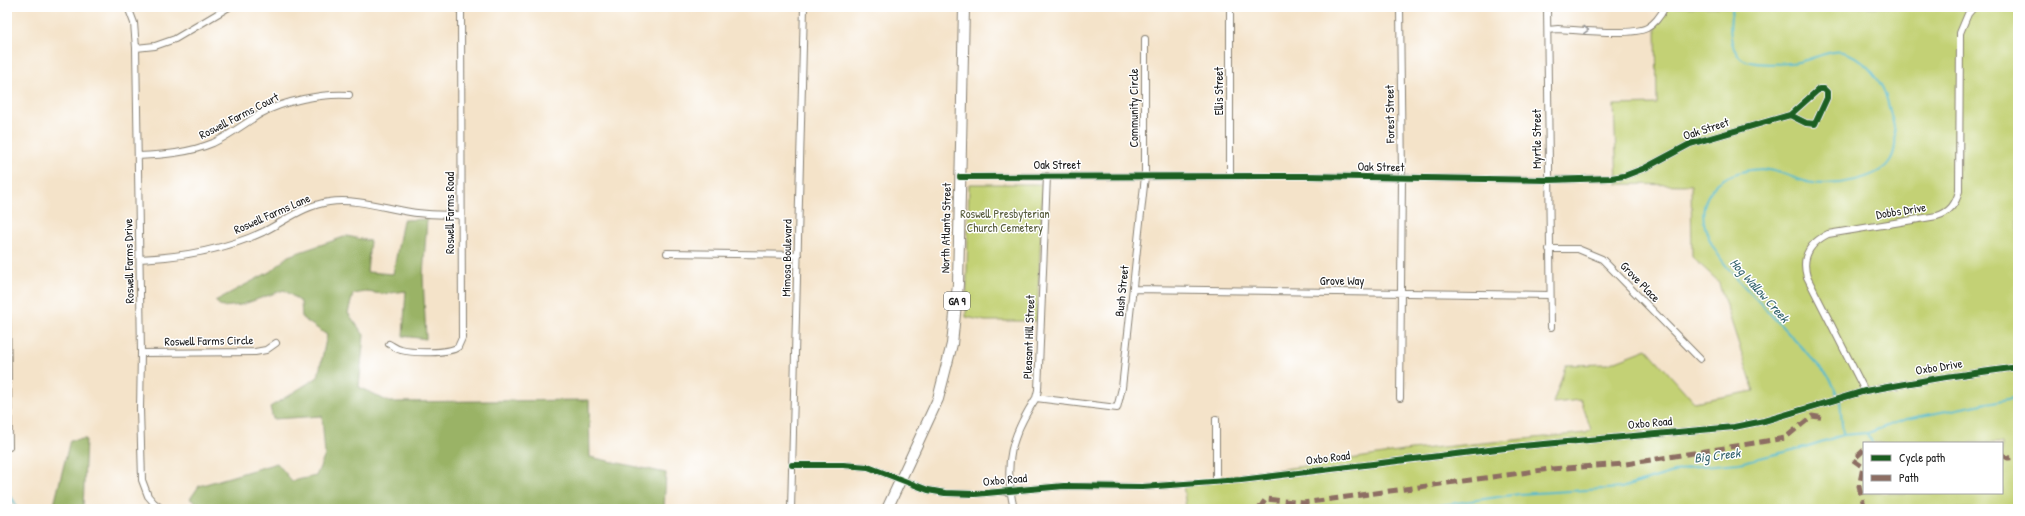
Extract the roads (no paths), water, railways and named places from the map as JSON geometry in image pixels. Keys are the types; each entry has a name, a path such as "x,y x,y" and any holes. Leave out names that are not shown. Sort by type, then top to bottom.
{"highway":[{"name":"North Atlanta Street","path":"887,509 938,399 952,344 957,300 964,7"}],"street":[{"name":"Roswell Farms Drive","path":"128,7 134,23 136,48 142,480 148,496 154,504 162,509"},
{"path":"136,48 155,46 175,39 229,7"},
{"name":"Roswell Farms Road","path":"389,344 399,350 409,352 450,351 454,350 460,343 462,215 461,7"},
{"name":"Mimosa Boulevard","path":"791,509 804,7"},
{"name":"Ellis Street","path":"1230,7 1230,176"},
{"name":"Forest Street","path":"1400,7 1402,178 1400,398"},
{"name":"Myrtle Street","path":"1547,7 1551,327"},
{"path":"1548,30 1635,32 1649,27 1659,18 1665,7"},
{"name":"Dobbs Drive","path":"1865,391 1807,277 1805,270 1806,256 1817,240 1828,234 1937,216 1944,213 1954,204 1959,191 1960,33 1968,14 1974,7"},
{"name":"Community Circle","path":"1145,39 1145,176"},
{"name":"Oak Street","path":"960,176 1230,176 1549,180 1611,178 1624,176 1645,168 1690,144 1790,115 1820,89 1824,89 1827,92 1827,98 1815,124 1806,123 1790,115"},
{"name":"Roswell Farms Court","path":"138,156 168,154 196,149 225,137 261,114 276,107 328,95 349,95"},
{"name":"Pleasant Hill Street","path":"1014,509 1010,491 1009,461 1014,438 1036,398 1038,390 1047,176"},
{"name":"Bush Street","path":"1036,398 1118,408 1121,395 1134,289 1145,176"},
{"name":"Roswell Farms Lane","path":"140,259 183,256 224,246 263,232 309,208 330,202 351,201 412,212 462,215"},
{"name":"Grove Place","path":"1549,249 1578,249 1602,259 1700,359"},
{"path":"667,253 798,255"},
{"name":"Grove Way","path":"1134,289 1550,295"},
{"path":"7,313 9,447"},
{"name":"Roswell Farms Circle","path":"141,352 254,352 266,350 276,343"},
{"name":"Oxbo Drive","path":"1865,391 1939,378 2018,367"},
{"name":"Oxbo Road","path":"792,465 843,465 868,467 928,490 945,493 975,494 1064,486 1142,487 1216,482 1522,446 1734,427 1764,421 1865,391"},
{"path":"1216,419 1216,482"}],"waterway":[{"name":"Hog Wallow Creek","path":"1733,7 1730,27 1732,41 1737,54 1741,58 1752,62 1778,64 1803,61 1838,51 1850,54 1868,67 1881,85 1885,94 1895,131 1895,147 1892,157 1887,165 1867,177 1841,183 1816,184 1768,170 1756,169 1744,171 1727,177 1718,183 1707,198 1703,215 1706,231 1714,248 1725,264 1737,279 1830,378 1840,401 1843,435"},
{"name":"Big Creek","path":"1414,509 1519,494 1621,488 1690,467 1739,463 1805,447 1843,435 1868,433 1906,419 2018,397"},
{"path":"1868,433 1872,442"},
{"path":"7,494 14,501 17,509"}],"park label":[{"name":"Roswell Presbyterian Church Cemetery","path":"1005,221"}]}
